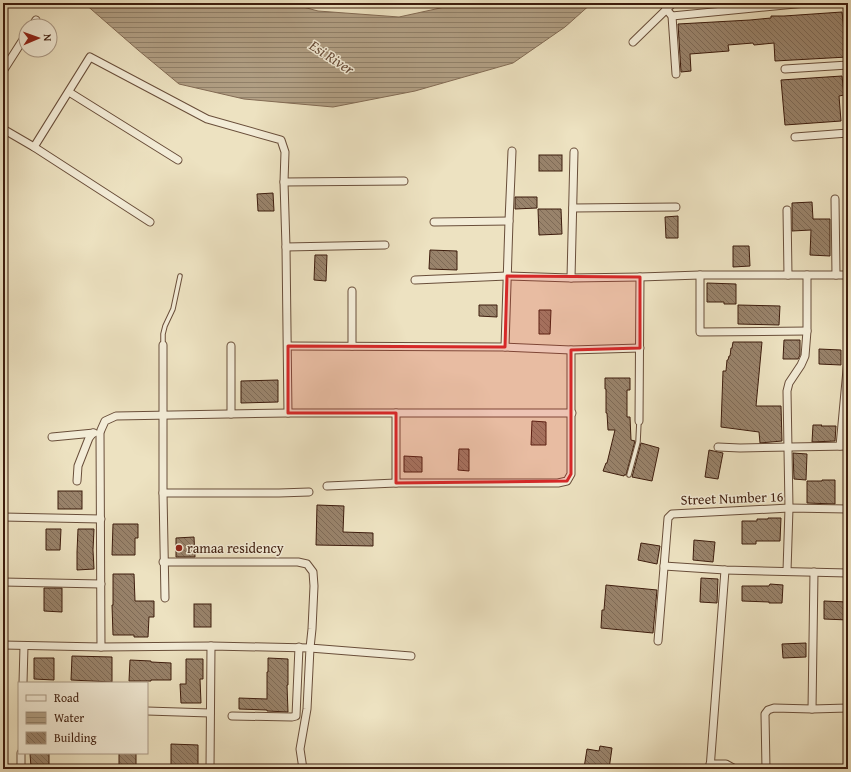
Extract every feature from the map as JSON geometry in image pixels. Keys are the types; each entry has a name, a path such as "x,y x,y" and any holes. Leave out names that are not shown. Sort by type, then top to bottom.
{"street":[{"path":"633,42 673,3"},
{"path":"672,16 782,4 806,3"},
{"path":"666,9 672,16 676,74"},
{"path":"3,72 18,48"},
{"path":"34,147 90,57 207,119 281,140 285,152 284,182 288,413"},
{"path":"785,69 848,65"},
{"path":"69,92 178,160"},
{"path":"3,129 34,147 150,222"},
{"path":"795,137 848,133"},
{"path":"505,347 512,151"},
{"path":"571,278 574,152"},
{"path":"284,182 404,182"},
{"path":"835,199 836,275"},
{"path":"573,208 676,208"},
{"path":"787,210 788,275"},
{"path":"434,222 509,221"},
{"path":"286,247 385,245"},
{"path":"415,280 507,276 571,278 700,275 848,275"},
{"path":"700,275 700,332 807,331"},
{"path":"787,571 789,508 786,391 789,382 801,365 805,356 807,331 807,275"},
{"path":"639,421 640,277"},
{"path":"352,291 352,346"},
{"path":"163,345 162,493 165,598"},
{"path":"231,346 231,414"},
{"path":"288,346 505,347 571,350 640,348"},
{"path":"327,486 396,483 567,481 572,474 571,350"},
{"path":"840,446 848,359"},
{"path":"77,481 78,466 89,438 101,430 105,421 116,416 288,413 572,413"},
{"path":"396,413 396,483"},
{"path":"52,437 97,433"},
{"path":"97,433 100,519 101,647"},
{"path":"718,447 848,446"},
{"path":"162,493 309,492"},
{"name":"Street Number 16","path":"658,641 668,518 672,514 789,508 848,509"},
{"path":"3,517 100,519"},
{"path":"163,562 298,562 307,564 313,572 314,586 307,709 300,749 303,769"},
{"path":"664,566 725,570 848,573"},
{"path":"725,570 710,766 726,764 735,769"},
{"path":"812,709 814,572"},
{"path":"3,582 101,584"},
{"path":"3,645 101,647 299,647 412,656"},
{"path":"23,682 24,646"},
{"path":"210,769 211,646"},
{"path":"232,716 296,716 299,647"},
{"path":"766,769 766,714 768,710 774,708 848,708"},
{"path":"148,711 210,713"},
{"path":"21,769 22,754"}],"lane":[{"path":"163,345 164,330 173,309 180,276"},
{"path":"629,474 638,442 639,421"}],"highlighted area":[{"path":"507,276 640,277 640,348 571,350 571,474 567,481 396,483 396,413 288,413 288,346 505,347"}],"water":[{"name":"Esi River","path":"84,3 288,3 318,11 399,17 458,3 592,3 565,27 513,63 415,91 333,107 244,99 179,84"}],"building":[{"path":"842,12 847,57 775,61 774,43 728,45 729,51 690,54 691,71 681,72 678,24 750,20 771,18 771,16"},
{"path":"842,76 844,95 839,96 841,121 785,125 781,80"},
{"path":"539,155 562,155 562,171 539,171"},
{"path":"273,193 274,211 258,211 257,194"},
{"path":"515,197 537,197 537,208 515,209"},
{"path":"812,202 813,219 830,219 830,256 810,255 811,230 792,231 792,203"},
{"path":"538,209 561,209 562,234 539,235"},
{"path":"678,216 678,238 666,238 665,217"},
{"path":"733,246 749,246 750,266 733,267"},
{"path":"430,250 457,251 457,270 429,269"},
{"path":"315,255 327,255 326,281 314,280"},
{"path":"707,283 736,284 736,304 707,302"},
{"path":"479,305 497,305 497,317 479,316"},
{"path":"738,305 780,306 779,325 738,324"},
{"path":"539,310 551,310 550,334 539,334"},
{"path":"784,340 800,340 800,355 798,359 783,359"},
{"path":"733,342 762,342 756,406 781,406 782,441 760,443 759,432 721,427 723,371 726,371 727,360 730,356"},
{"path":"819,349 841,350 841,365 819,364"},
{"path":"605,378 630,378 630,390 627,390 627,417 630,417 631,440 635,441 626,475 624,476 603,471 607,463 615,430 608,430"},
{"path":"278,380 278,402 241,403 241,381"},
{"path":"532,421 546,422 546,445 531,445"},
{"path":"813,425 836,426 835,441 812,442"},
{"path":"641,443 659,448 652,481 632,477"},
{"path":"459,449 469,449 469,471 458,470"},
{"path":"709,450 723,453 718,479 705,477"},
{"path":"793,453 807,454 806,480 794,479"},
{"path":"404,456 422,457 422,472 404,472"},
{"path":"835,480 835,504 807,503 807,481"},
{"path":"58,491 82,491 82,509 58,509"},
{"path":"317,505 344,506 343,532 373,533 373,546 316,545"},
{"path":"781,518 780,541 756,541 756,544 742,544 742,521 757,521 757,519"},
{"path":"113,524 138,524 138,538 135,538 135,555 112,555"},
{"path":"46,529 61,529 60,550 46,550"},
{"path":"78,529 94,529 94,569 77,570"},
{"path":"194,537 195,557 176,557 176,538"},
{"path":"694,540 715,542 713,562 693,560"},
{"path":"641,543 660,546 657,564 638,560"},
{"path":"113,574 134,574 135,601 154,601 154,617 149,617 148,637 113,635"},
{"path":"701,578 718,579 717,603 700,602"},
{"path":"770,584 783,585 782,603 742,601 742,586 769,586"},
{"path":"606,585 657,590 653,633 601,628"},
{"path":"44,588 62,588 62,612 44,611"},
{"path":"824,601 848,602 848,620 824,619"},
{"path":"194,604 211,604 211,627 194,627"},
{"path":"806,643 806,657 783,658 782,644"},
{"path":"72,656 112,657 112,682 71,680"},
{"path":"34,658 54,658 54,680 34,679"},
{"path":"268,658 288,659 288,712 239,709 239,698 267,699"},
{"path":"186,659 203,659 203,679 200,679 201,703 181,703 180,684 186,684"},
{"path":"130,660 171,663 171,680 129,681"},
{"path":"171,744 198,745 198,766 171,766"},
{"path":"600,746 612,748 609,769 584,768 587,749 599,751"},
{"path":"30,754 49,754 49,767 31,767"},
{"path":"119,754 136,754 136,766 119,765"}],"place":[{"name":"ramaa residency","path":"179,548"}]}
